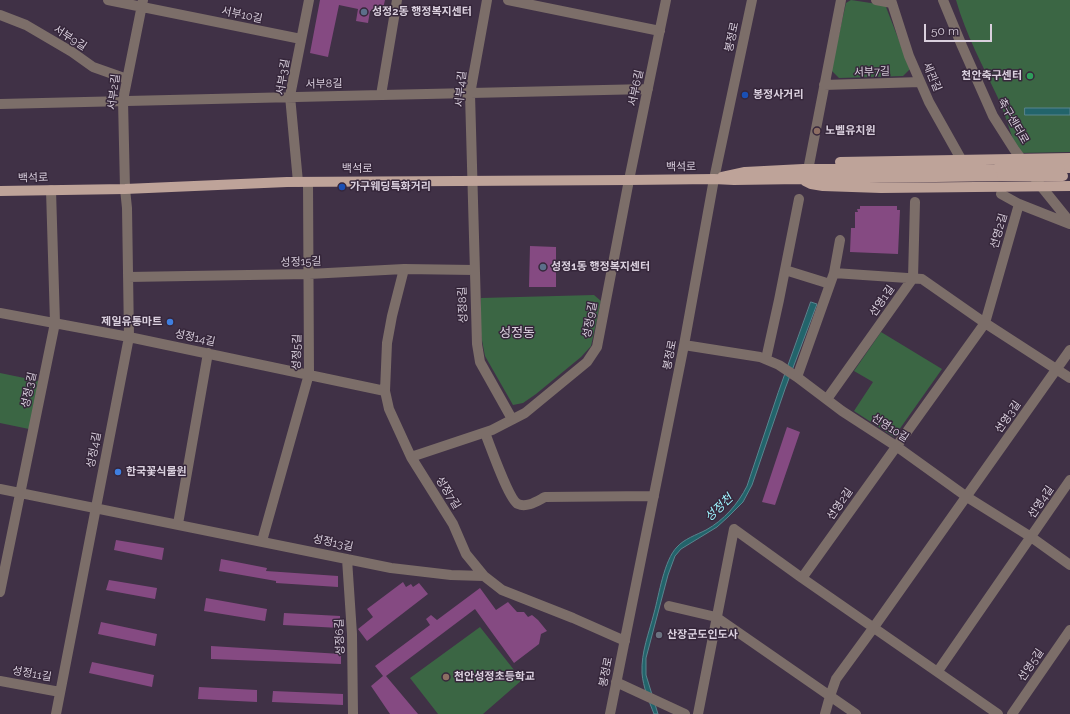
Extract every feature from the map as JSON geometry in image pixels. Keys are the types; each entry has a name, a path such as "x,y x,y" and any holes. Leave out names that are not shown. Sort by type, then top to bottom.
{"main road":[{"path":"1070,158 814,163 804,171 811,184 823,186 881,188 1070,186"},
{"name":"백석로","path":"0,191 125,189 303,182 734,180 804,171 1066,172"}],"street":[{"name":"서부10길","path":"108,0 142,3 301,39"},
{"name":"서부3길","path":"303,182 290,96 309,0"},
{"path":"381,95 397,0"},
{"name":"서부4길","path":"472,181 470,94 487,0"},
{"path":"508,0 660,30"},
{"name":"서부6길","path":"629,180 666,0"},
{"name":"봉정로","path":"610,714 684,345 714,179 752,0"},
{"path":"804,171 824,85 841,0"},
{"path":"876,0 891,2"},
{"name":"축구센터로","path":"943,0 993,116 1041,186 1070,223"},
{"name":"세관길","path":"891,2 909,56 920,82 929,102 961,159"},
{"name":"서부2길","path":"125,189 123,100 142,3"},
{"name":"서부9길","path":"0,15 26,25 72,52 92,67 127,79"},
{"name":"서부7길","path":"824,85 920,82"},
{"name":"서부8길","path":"0,104 290,96 470,94 648,89"},
{"name":"성정9길","path":"411,456 485,433 525,413 587,362 597,347 629,180"},
{"name":"성정8길","path":"472,181 477,344 480,362 512,419"},
{"name":"성정5길","path":"262,541 309,374 309,274 303,182"},
{"name":"성정4길","path":"56,714 129,337 127,208 125,189"},
{"name":"성정3길","path":"0,592 55,323 51,190"},
{"path":"1001,194 1019,204 1070,223"},
{"path":"766,359 799,199"},
{"path":"913,278 915,202"},
{"name":"선영2길","path":"802,578 984,323 1019,204"},
{"path":"797,376 834,273 840,240"},
{"name":"성정15길","path":"128,277 309,274 404,269 474,270"},
{"name":"성정7길","path":"404,269 387,343 385,391 389,409 411,456 453,524 466,554 484,576 502,590 538,603 624,641"},
{"path":"785,270 830,284"},
{"path":"834,273 922,279 984,323 1070,378"},
{"name":"선영1길","path":"827,399 913,278"},
{"name":"성정14길","path":"0,313 208,353 385,391"},
{"name":"선영10길","path":"684,345 760,357 779,365 797,376 842,411 896,446 967,497 1031,537 1070,565"},
{"name":"선영3길","path":"825,714 836,679 967,497 1070,350"},
{"path":"178,524 208,353"},
{"path":"485,433 508,489 515,502 520,505 530,504 545,496 654,496"},
{"name":"선영4길","path":"938,671 1070,480"},
{"name":"성정13길","path":"0,489 398,569 451,575 484,576"},
{"path":"698,714 734,529 998,714"},
{"name":"성정6길","path":"347,559 352,634 353,714"},
{"path":"669,606 716,617 856,714"},
{"name":"선영5길","path":"1012,714 1070,630"},
{"name":"성정11길","path":"0,681 60,692"},
{"path":"616,682 685,714"}],"shaded area":[{"path":"851,0 884,5 886,7 910,69 903,76 839,78 831,70 846,3"},
{"name":"천안축구센터","path":"956,0 1070,0 1070,152 1018,153 1001,105 970,38"},
{"path":"1025,108 1070,108 1070,115 1025,115"},
{"path":"594,295 601,301 591,346 581,357 536,394 523,403 513,405 485,356 481,335 481,298"},
{"path":"811,302 817,304 785,389 752,485 743,502 717,527 681,549 675,556 668,575 646,658 646,675 658,714 654,714 646,694 642,665 646,643 665,569 672,553 677,547 690,537 706,530 719,521 735,505 747,486 778,393"},
{"path":"881,332 942,369 894,437 854,411 873,382 854,371"},
{"path":"0,373 39,381 29,429 0,423"},
{"path":"480,627 522,680 483,714 438,714 410,678"}],"building":[{"path":"320,0 385,0 382,13 370,11 368,23 356,21 358,9 339,5 328,57 310,53"},
{"path":"860,206 897,206 897,210 900,210 898,254 850,252 851,228 855,228 855,212 858,212 857,209 860,209"},
{"name":"성정1동 행정복지센터","path":"530,246 556,247 556,287 529,287"},
{"path":"787,427 800,432 775,505 762,502"},
{"path":"116,540 164,548 162,560 114,550"},
{"path":"221,559 267,568 266,571 338,576 338,587 276,583 276,581 219,571"},
{"path":"109,580 157,588 155,599 106,590"},
{"path":"403,582 406,587 411,584 413,587 419,583 428,594 367,641 358,629 373,617 367,609"},
{"path":"480,588 496,610 508,602 517,612 524,612 528,617 532,615 538,620 547,631 541,634 539,644 514,663 475,609 386,676 418,714 390,714 371,686 383,676 375,666 430,625 426,619 431,615 437,620"},
{"path":"206,598 267,609 265,621 204,611"},
{"path":"284,613 340,616 340,628 283,625"},
{"path":"101,622 157,634 155,646 98,634"},
{"path":"211,646 341,654 341,664 211,659"},
{"path":"92,662 154,675 152,687 89,673"},
{"path":"199,687 257,690 257,702 198,699"},
{"path":"273,691 343,694 343,705 272,702"}],"place":[{"name":"성정2동 행정복지센터","path":"364,12"},
{"name":"천안축구센터","path":"1030,76"},
{"name":"봉정사거리","path":"745,95"},
{"name":"노벨유치원","path":"817,131"},
{"name":"가구웨딩특화거리","path":"342,187"},
{"name":"성정1동 행정복지센터","path":"543,267"},
{"name":"제일유통마트","path":"170,322"},
{"name":"한국꽃식물원","path":"118,472"},
{"name":"산장군도인도사","path":"659,635"},
{"name":"천안성정초등학교","path":"446,677"}],"district":[{"name":"성정동","path":"517,333"}],"water label":[{"name":"성정천","path":"719,508"}]}
